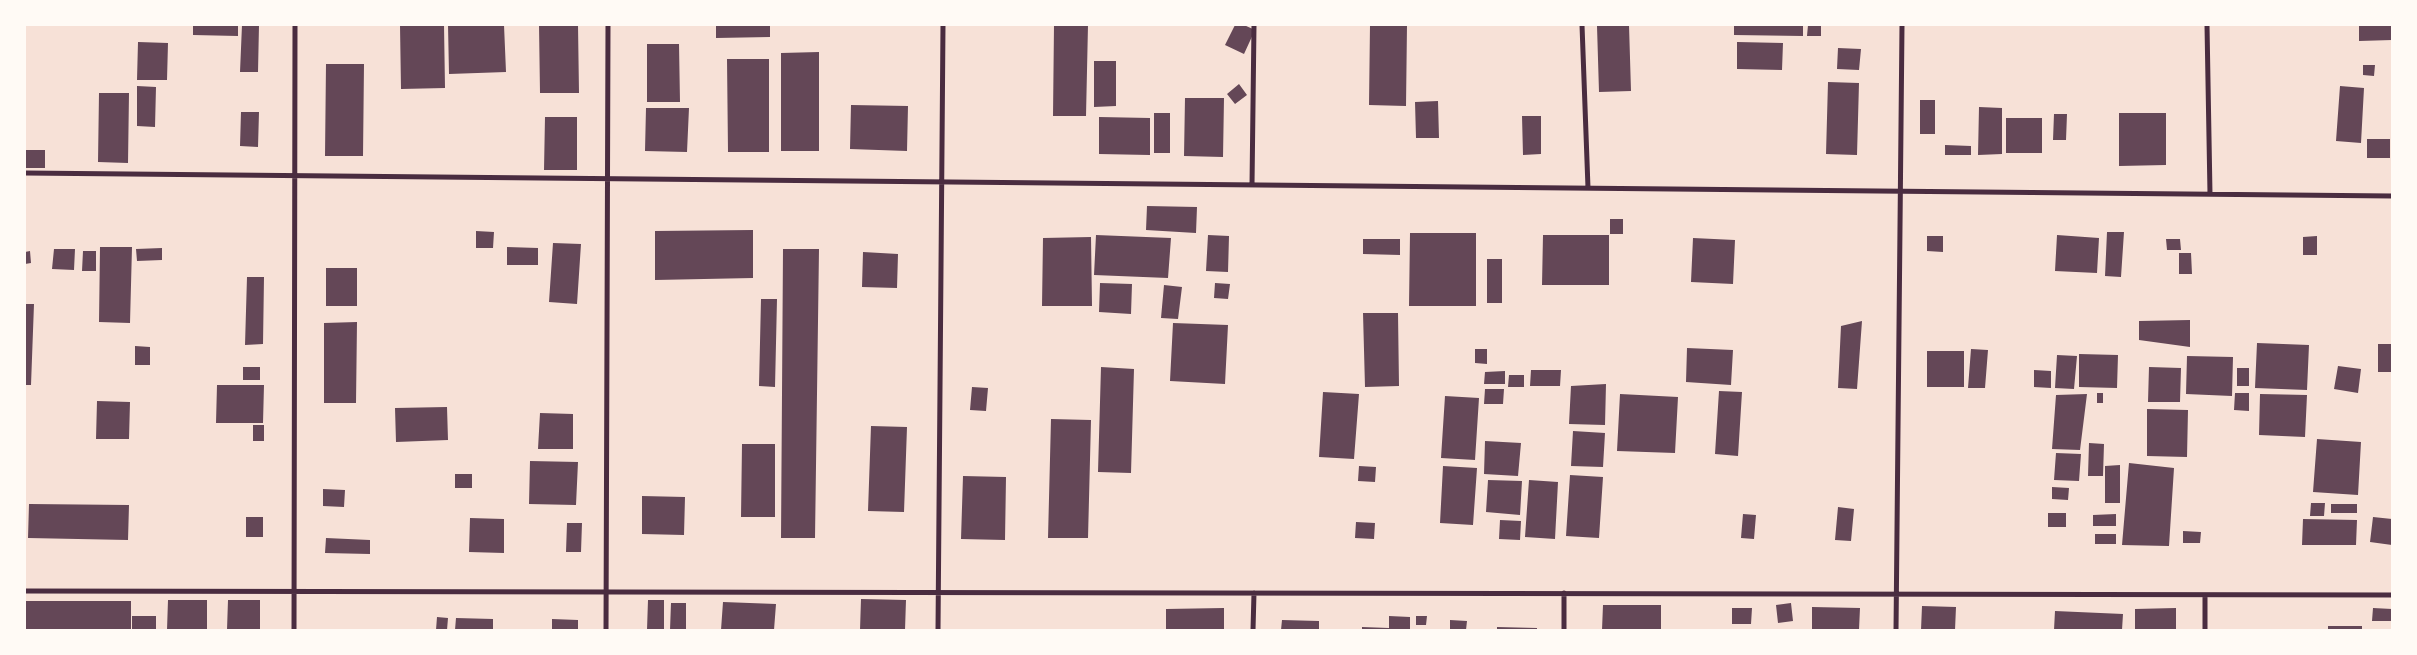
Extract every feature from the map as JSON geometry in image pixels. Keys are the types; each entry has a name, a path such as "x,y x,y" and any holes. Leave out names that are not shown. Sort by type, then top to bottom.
{"street":[{"path":"294,630 295,25"},
{"path":"606,630 608,25"},
{"path":"938,630 943,25"},
{"path":"1252,185 1254,25"},
{"path":"1582,25 1588,188"},
{"path":"1896,630 1902,25"},
{"path":"2207,25 2210,194"},
{"path":"25,173 2392,196"},
{"path":"25,591 2392,595"},
{"path":"1254,593 1254,630"},
{"path":"1564,594 1564,630"},
{"path":"2205,595 2205,630"}],"building":[{"path":"193,25 238,25 238,36 193,35"},
{"path":"242,25 259,25 258,72 240,72"},
{"path":"400,25 444,25 445,88 401,89"},
{"path":"448,25 504,25 506,72 449,74"},
{"path":"539,25 578,25 579,93 540,93"},
{"path":"716,25 770,25 770,37 716,38"},
{"path":"1054,25 1088,25 1086,116 1053,116"},
{"path":"1235,25 1244,25 1255,30 1244,54 1225,45"},
{"path":"1370,25 1407,25 1406,106 1369,105"},
{"path":"1629,25 1631,91 1599,92 1597,26"},
{"path":"1734,25 1803,25 1803,36 1734,35"},
{"path":"1808,25 1821,25 1821,36 1807,36"},
{"path":"2359,25 2392,25 2392,40 2359,41"},
{"path":"138,42 168,43 167,80 137,80"},
{"path":"1737,42 1783,43 1782,70 1737,69"},
{"path":"647,44 679,44 680,102 647,102"},
{"path":"1838,48 1861,49 1859,70 1837,69"},
{"path":"819,52 819,151 781,151 781,53"},
{"path":"727,59 769,59 769,152 728,152"},
{"path":"1094,61 1116,61 1116,106 1094,107"},
{"path":"326,64 364,64 363,156 325,156"},
{"path":"2363,65 2375,65 2374,76 2363,75"},
{"path":"1828,82 1859,83 1857,155 1826,154"},
{"path":"1239,84 1247,95 1235,104 1227,94"},
{"path":"137,86 156,87 155,127 137,126"},
{"path":"2340,86 2364,88 2361,143 2336,141"},
{"path":"99,93 129,93 128,163 98,162"},
{"path":"1185,98 1224,98 1223,157 1184,156"},
{"path":"1920,100 1935,100 1935,134 1920,134"},
{"path":"1438,101 1439,138 1416,138 1415,102"},
{"path":"851,105 908,106 907,151 850,149"},
{"path":"1979,107 2002,108 2002,154 1978,155"},
{"path":"646,108 689,108 687,152 645,151"},
{"path":"241,112 259,112 258,147 240,146"},
{"path":"1154,113 1170,113 1170,153 1154,153"},
{"path":"2119,113 2166,113 2166,165 2119,166"},
{"path":"2054,114 2067,114 2066,140 2053,140"},
{"path":"1522,116 1541,116 1541,154 1523,155"},
{"path":"545,117 577,117 577,170 544,170"},
{"path":"1099,117 1150,118 1150,155 1099,154"},
{"path":"2006,118 2042,118 2042,153 2006,153"},
{"path":"2367,139 2390,139 2390,158 2367,158"},
{"path":"1945,145 1971,146 1971,155 1945,155"},
{"path":"25,150 45,150 45,168 25,168"},
{"path":"1147,206 1197,207 1196,233 1146,230"},
{"path":"1610,219 1623,219 1623,234 1610,234"},
{"path":"753,230 753,278 655,280 655,231"},
{"path":"476,231 494,232 493,248 476,248"},
{"path":"2107,232 2124,232 2121,277 2105,276"},
{"path":"1410,233 1476,233 1476,306 1409,306"},
{"path":"1096,235 1171,238 1168,278 1094,275"},
{"path":"1208,235 1229,236 1228,272 1206,271"},
{"path":"1543,235 1609,235 1609,285 1542,285"},
{"path":"2057,235 2099,238 2097,273 2055,271"},
{"path":"1927,236 1943,236 1943,252 1927,251"},
{"path":"2317,236 2317,255 2303,255 2303,237"},
{"path":"1091,237 1092,306 1042,306 1043,238"},
{"path":"1693,238 1735,240 1733,284 1691,282"},
{"path":"1363,239 1400,239 1400,255 1363,254"},
{"path":"2166,239 2180,239 2181,250 2167,250"},
{"path":"553,243 581,244 577,304 549,302"},
{"path":"100,247 132,247 130,323 99,322"},
{"path":"507,247 538,248 538,265 507,265"},
{"path":"162,248 162,260 137,261 136,249"},
{"path":"54,249 75,249 74,270 52,269"},
{"path":"783,249 819,249 815,538 781,538"},
{"path":"30,251 31,263 25,264 25,252"},
{"path":"83,251 96,251 96,271 82,271"},
{"path":"863,252 898,254 897,288 862,287"},
{"path":"2179,253 2191,253 2192,274 2179,274"},
{"path":"1487,259 1502,259 1502,303 1487,303"},
{"path":"326,268 357,268 357,306 326,306"},
{"path":"247,277 264,277 263,344 245,345"},
{"path":"1100,283 1132,284 1131,314 1099,312"},
{"path":"1215,283 1230,284 1228,299 1214,298"},
{"path":"1164,285 1182,287 1178,319 1161,318"},
{"path":"761,299 777,299 775,387 759,386"},
{"path":"25,304 34,304 31,385 25,385"},
{"path":"1363,313 1398,313 1399,386 1365,387"},
{"path":"2190,320 2190,347 2139,340 2139,321"},
{"path":"1862,321 1857,389 1838,388 1841,326"},
{"path":"357,322 356,403 324,403 324,323"},
{"path":"1173,323 1228,325 1225,384 1170,381"},
{"path":"2257,343 2309,345 2307,390 2255,388"},
{"path":"2378,344 2392,344 2392,372 2378,372"},
{"path":"135,346 150,347 150,365 135,365"},
{"path":"1687,348 1733,350 1731,385 1686,382"},
{"path":"1475,349 1487,349 1487,364 1475,363"},
{"path":"1971,349 1988,350 1985,388 1968,388"},
{"path":"1927,351 1964,351 1964,387 1927,387"},
{"path":"2079,354 2118,355 2117,388 2079,387"},
{"path":"2057,355 2077,356 2074,389 2055,388"},
{"path":"2187,356 2233,357 2232,396 2186,394"},
{"path":"2338,366 2361,369 2358,393 2334,389"},
{"path":"243,367 260,367 260,380 243,380"},
{"path":"1101,367 1134,369 1131,473 1098,472"},
{"path":"2149,367 2181,368 2180,402 2148,402"},
{"path":"2237,368 2249,368 2249,386 2237,386"},
{"path":"1531,370 1561,370 1560,386 1530,386"},
{"path":"2034,370 2051,371 2051,388 2034,387"},
{"path":"1505,371 1505,384 1484,384 1485,372"},
{"path":"1509,375 1524,375 1524,387 1508,387"},
{"path":"1606,384 1605,425 1569,424 1571,386"},
{"path":"217,385 264,385 263,423 216,423"},
{"path":"972,387 988,388 986,411 970,410"},
{"path":"1485,389 1504,389 1503,404 1484,404"},
{"path":"1719,391 1742,392 1738,456 1715,454"},
{"path":"1323,392 1359,394 1354,459 1319,457"},
{"path":"2097,393 2103,393 2103,403 2097,403"},
{"path":"2235,393 2249,393 2249,411 2234,410"},
{"path":"1620,394 1678,397 1675,453 1617,451"},
{"path":"2087,394 2080,450 2052,449 2056,395"},
{"path":"2260,394 2307,395 2305,437 2259,435"},
{"path":"1445,396 1479,398 1475,460 1441,458"},
{"path":"97,401 130,402 129,439 96,439"},
{"path":"447,407 448,440 396,442 395,408"},
{"path":"2147,409 2188,410 2187,457 2147,456"},
{"path":"540,413 573,414 573,449 538,449"},
{"path":"1051,419 1091,420 1088,538 1048,538"},
{"path":"253,425 264,425 264,441 253,441"},
{"path":"871,426 907,427 904,512 868,511"},
{"path":"1573,431 1605,433 1603,467 1571,466"},
{"path":"2317,439 2361,442 2358,495 2313,492"},
{"path":"1485,441 1521,443 1518,476 1484,474"},
{"path":"2089,443 2104,444 2103,476 2088,476"},
{"path":"742,444 775,444 775,517 741,517"},
{"path":"2056,453 2081,454 2079,481 2054,480"},
{"path":"530,461 578,462 576,505 529,504"},
{"path":"2129,463 2174,468 2169,546 2122,545"},
{"path":"2120,465 2120,503 2105,503 2105,466"},
{"path":"1359,466 1376,467 1375,482 1358,481"},
{"path":"1443,466 1477,468 1473,525 1440,523"},
{"path":"455,474 472,474 472,488 455,488"},
{"path":"1570,475 1603,477 1599,538 1566,536"},
{"path":"963,476 1006,477 1005,540 961,539"},
{"path":"1488,480 1522,481 1520,515 1486,512"},
{"path":"1529,480 1558,482 1555,539 1525,537"},
{"path":"2052,487 2069,488 2068,500 2052,499"},
{"path":"323,489 345,490 344,507 323,506"},
{"path":"642,496 685,497 684,535 642,534"},
{"path":"2311,503 2325,503 2324,516 2310,516"},
{"path":"29,504 129,505 128,540 28,538"},
{"path":"2331,504 2357,504 2357,513 2331,513"},
{"path":"1838,507 1854,509 1851,541 1835,540"},
{"path":"2048,513 2066,513 2066,527 2048,527"},
{"path":"1743,514 1756,515 1754,539 1741,538"},
{"path":"2116,514 2116,526 2093,526 2093,515"},
{"path":"246,517 263,517 263,537 246,537"},
{"path":"2373,517 2392,519 2392,545 2370,542"},
{"path":"470,518 504,519 504,553 469,552"},
{"path":"2303,519 2357,520 2356,545 2302,545"},
{"path":"1500,520 1521,521 1520,540 1499,539"},
{"path":"1356,522 1375,523 1374,539 1355,538"},
{"path":"567,523 582,523 581,552 566,552"},
{"path":"2183,531 2201,532 2200,543 2183,543"},
{"path":"2095,534 2116,534 2116,544 2095,544"},
{"path":"326,538 370,540 370,554 325,553"},
{"path":"861,599 906,600 905,630 860,630"},
{"path":"168,600 207,600 207,630 167,630"},
{"path":"228,600 260,600 260,630 227,630"},
{"path":"648,600 664,600 664,630 647,630"},
{"path":"25,601 131,601 131,630 25,630"},
{"path":"723,602 776,604 774,630 721,630"},
{"path":"671,603 686,603 686,630 670,630"},
{"path":"1791,603 1793,621 1778,623 1776,605"},
{"path":"1603,605 1661,605 1661,630 1602,630"},
{"path":"1922,606 1956,607 1955,630 1921,630"},
{"path":"1812,607 1860,608 1859,630 1812,630"},
{"path":"1224,608 1224,630 1166,630 1166,609"},
{"path":"1732,608 1752,608 1751,624 1732,624"},
{"path":"2176,608 2176,630 2135,630 2135,609"},
{"path":"2373,608 2392,609 2392,621 2372,621"},
{"path":"2055,611 2123,614 2122,630 2054,630"},
{"path":"132,616 156,616 156,630 132,630"},
{"path":"1389,616 1410,617 1410,630 1362,630 1362,627 1389,628"},
{"path":"1416,616 1427,616 1426,625 1416,625"},
{"path":"437,617 448,618 447,630 436,630"},
{"path":"456,618 493,619 493,630 455,630"},
{"path":"552,619 578,620 578,630 552,630"},
{"path":"1282,620 1319,621 1319,630 1281,630"},
{"path":"1450,620 1467,621 1466,630 1450,630"},
{"path":"2328,626 2362,626 2362,630 2328,630"},
{"path":"1497,627 1537,628 1537,630 1497,630"}]}
